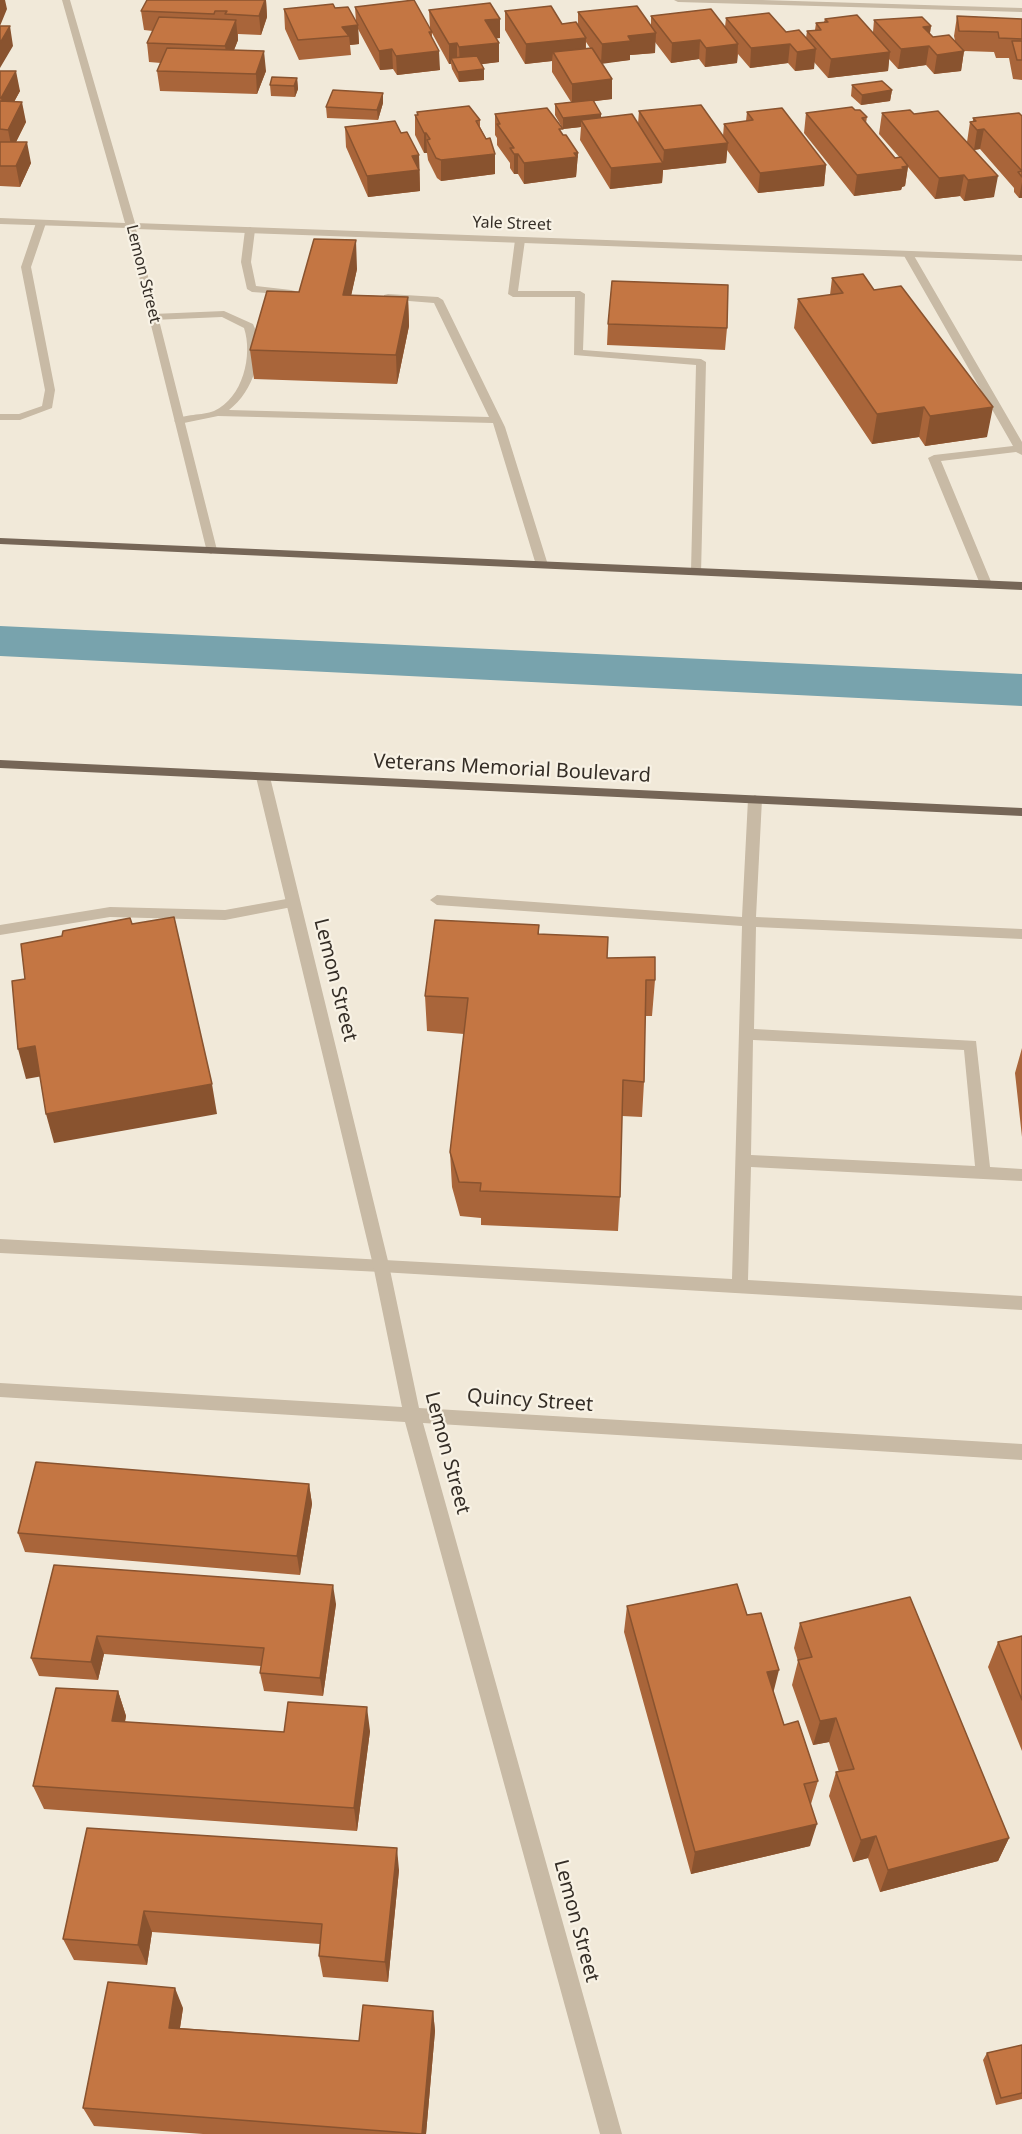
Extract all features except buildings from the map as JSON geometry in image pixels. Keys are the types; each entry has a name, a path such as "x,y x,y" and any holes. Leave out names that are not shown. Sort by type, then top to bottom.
{"main road":[{"path":"0,541 1022,585"},
{"name":"Veterans Memorial Boulevard","path":"0,764 1020,811"}],"street":[{"name":"Lemon Street","path":"66,0 131,226 211,550"},
{"path":"678,0 1022,10"},
{"name":"Yale Street","path":"0,221 1022,258"},
{"path":"0,417 20,417 47,408 50,390 26,267 41,223"},
{"path":"250,230 246,262 252,289 297,294"},
{"path":"520,240 513,294 580,294 578,353 701,362 697,571"},
{"path":"908,254 1021,450 934,458 986,584"},
{"path":"373,297 438,300 497,420 542,565"},
{"path":"153,317 224,314 249,326 254,338 253,358 235,400 218,413"},
{"path":"179,421 218,413 497,420"},
{"name":"Lemon Street","path":"263,777 381,1265 412,1415 611,2134"},
{"path":"740,1286 749,922 755,799"},
{"path":"437,900 749,922 1022,934"},
{"path":"0,930 110,912 225,915 292,903"},
{"path":"747,1034 971,1045 983,1173"},
{"path":"744,1161 1022,1175"},
{"path":"0,1246 381,1265 1022,1303"},
{"name":"Quincy Street","path":"0,1390 1022,1452"}],"waterway":[{"path":"0,641 1022,690"}]}
